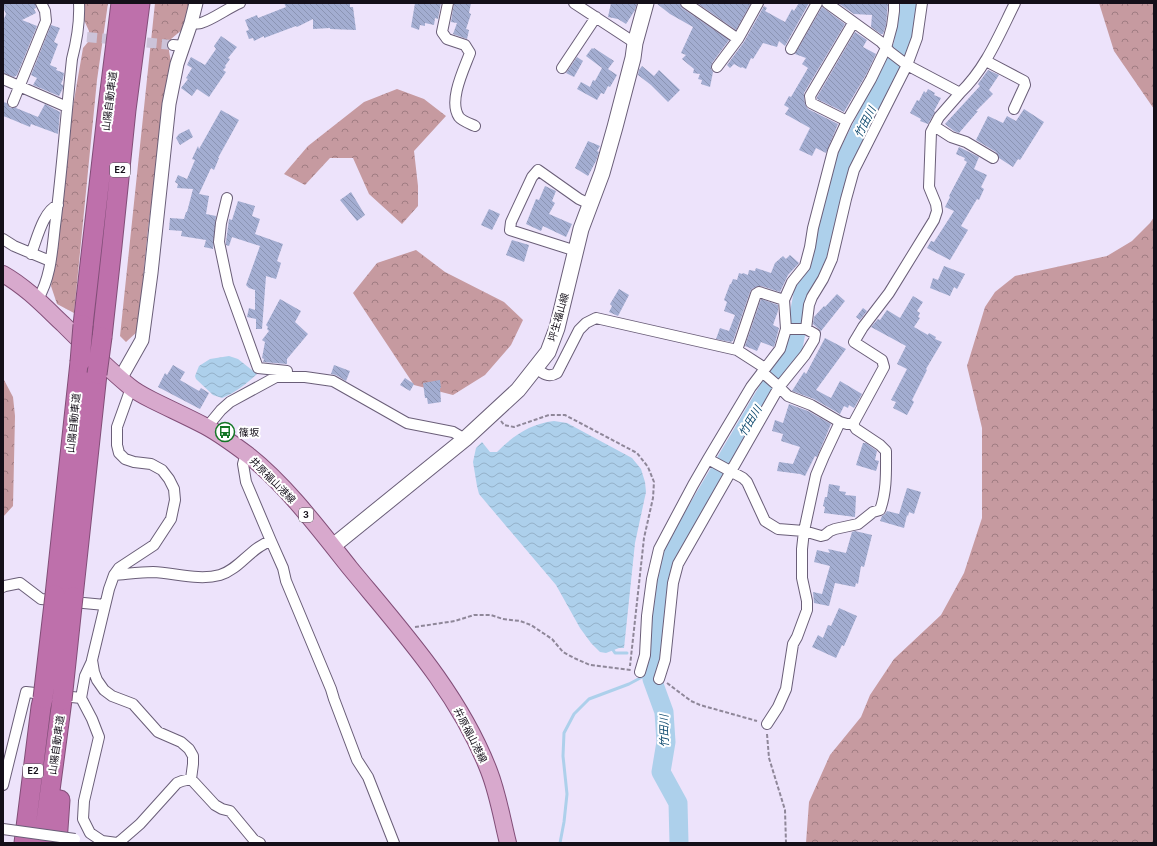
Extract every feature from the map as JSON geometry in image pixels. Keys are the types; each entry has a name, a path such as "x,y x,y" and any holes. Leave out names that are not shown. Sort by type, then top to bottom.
{"highway":[{"name":"山陽自動車道","path":"24,843 59,701 64,596 83,325 121,3"},
{"name":"山陽自動車道","path":"42,843 69,628 64,596 102,337 126,110 140,3"},
{"path":"59,701 71,842"},
{"path":"12,843 30,738 59,701"}],"main road":[{"name":"坪生福山線","path":"333,546 465,439 518,390 548,352 557,328 581,229 602,173 616,127 633,58 635,43 646,3"},
{"name":"井原福山港線","path":"3,274 14,280 38,299 125,383 174,411 207,427 246,453 280,484 333,546 403,633 447,690 461,712 476,741 489,772 499,803 508,843"}],"street":[{"path":"13,102 46,21 45,11 41,3"},
{"path":"38,299 46,282 58,205 72,60 82,37 79,3"},
{"path":"59,701 85,676 92,660 114,575 119,568 154,545 171,519 175,500 174,489 162,470 151,464 134,462 126,459 116,445 117,427 125,383 142,340 151,273 169,104 177,64 178,45 191,23 196,3"},
{"path":"191,23 201,23 240,3"},
{"path":"448,3 442,32 447,39 465,45 470,52 457,88 455,100 460,118 476,126"},
{"path":"574,3 635,43"},
{"path":"686,3 738,39"},
{"path":"717,67 738,39 758,3"},
{"path":"791,49 817,3"},
{"path":"826,3 881,42 888,50 906,64 960,93"},
{"path":"635,671 644,655 652,579 660,550 693,485 710,460 751,387 764,372 780,349 788,329 784,300 792,282 805,266 813,228 833,151 847,121 888,50 894,3"},
{"path":"805,329 809,304 832,259 854,170 906,64 917,38 922,3"},
{"path":"852,424 884,367 882,360 854,342 863,327 889,293 938,211 929,188 931,132 939,117 967,86 986,61 1015,3"},
{"path":"562,68 596,17"},
{"path":"847,121 811,102 810,96 853,23"},
{"path":"986,61 1024,81 1025,85 1014,109"},
{"path":"3,79 67,107"},
{"path":"934,126 951,137 966,142 994,158"},
{"path":"576,251 510,230 511,222 532,177 538,170 579,199 590,204"},
{"path":"227,198 221,223 219,242 228,285 258,368 305,373 305,377"},
{"path":"31,254 42,224 53,207 58,205"},
{"path":"3,239 31,254 50,261"},
{"path":"737,350 756,294 759,292 784,300"},
{"path":"536,368 545,375 554,375 557,373 579,330 586,323 596,318 737,350 764,372 788,396 811,406 840,422 852,424 856,429 880,445 886,451 884,500 880,510 873,512 858,524 835,528 825,535 821,536 804,531 778,529 765,521 747,482 743,478 710,460"},
{"path":"659,679 665,660 673,583 678,564 728,471 778,386 805,355 814,340 814,334 805,329 788,329"},
{"path":"207,427 221,410 230,402 276,377 305,377 333,381 407,423 453,432 465,439"},
{"path":"767,724 778,707 786,689 793,644 807,610 807,601 802,578 802,549 804,531 816,474 840,422"},
{"path":"246,453 243,464 246,482 270,541 283,568 289,588 331,689 357,760 368,778 394,843"},
{"path":"114,575 153,572 206,577 220,575 232,570 264,543 270,541"},
{"path":"3,588 5,586 20,583 41,599 105,605"},
{"path":"92,660 97,680 104,690 112,696 133,704 158,732 181,742 190,748 193,764 191,779"},
{"path":"3,785 26,692 59,701 92,719 99,737 84,801 83,819 90,833 102,841 117,843 140,824 177,784 182,780 191,779"},
{"path":"191,779 215,805 222,810 230,811 254,840 260,843"},
{"path":"3,829 71,842"}],"path":[{"path":"403,633 411,628 474,615 491,615 503,619 520,621 531,625 552,639 563,652 590,665 635,671 644,538 653,498 654,482 648,467 637,453 565,415 549,415 514,427 504,425 493,413"},
{"path":"659,679 669,684 691,701 700,705 767,724 766,729 769,758 785,810 786,843"}],"green space":[{"path":"85,3 108,3 97,80 74,313 57,304 51,286 68,135 83,48 88,42 89,31 84,20"},
{"path":"155,3 191,3 183,29 171,39 169,51 171,62 148,229 138,331 126,342 120,336"},
{"path":"1099,3 1154,3 1154,109 1114,51"},
{"path":"397,89 424,99 446,116 414,151 418,186 418,206 402,224 369,194 353,158 330,158 305,185 284,174 308,146 364,102"},
{"path":"1154,217 1154,843 806,843 809,802 830,755 861,717 870,695 894,659 941,615 964,573 982,518 982,428 967,366 985,307 995,292 1015,276 1107,256 1132,241"},
{"path":"416,250 445,272 504,302 523,320 511,345 485,375 453,395 414,385 353,293 377,263"},
{"path":"3,378 13,397 15,416 13,506 3,517"}],"water":[{"path":"229,356 238,359 257,374 241,388 222,398 213,395 196,379 195,376 199,366 210,359"},
{"path":"554,421 567,423 632,458 641,469 645,482 646,492 635,543 624,648 619,648 606,653 600,652 591,643 580,628 556,585 479,494 477,486 473,462 476,448 482,442 490,452 497,452 523,431 545,422"}],"building":[{"path":"3,3 35,3 36,8 34,9 36,13 22,20 37,26 17,75 14,77 3,73 3,21 6,14"},
{"path":"284,3 350,3 350,7 353,7 356,30 330,28 313,29 313,19 297,27 296,26 264,38 264,36 254,41 253,38 249,39 246,31 249,30 245,20 257,15 258,18 286,7"},
{"path":"415,3 441,3 438,19 435,18 434,25 425,23 425,26 420,25 419,30 411,27"},
{"path":"454,3 471,3 469,13 471,14 466,29 469,30 467,39 453,34 457,23 451,22"},
{"path":"611,3 637,3 635,10 626,24 618,19 608,17"},
{"path":"656,3 680,3 682,8 729,40 712,63 711,69 713,72 710,87 701,84 702,80 698,79 700,74 693,73 694,69 682,59 686,55 681,53 693,27 670,14"},
{"path":"697,3 751,3 736,30"},
{"path":"799,3 809,3 785,46 779,41 777,47 763,43 753,59 751,58 746,69 734,64 730,68 727,65 744,42 764,6 767,8 765,11 785,22 792,9 794,11"},
{"path":"838,3 888,3 886,25 883,34 871,27 872,15 854,14"},
{"path":"822,7 845,24 804,93 805,104 808,109 838,124 826,153 816,148 812,156 799,150 810,128 785,114 789,108 784,105 789,96 791,97 808,68 802,64 806,58 795,54"},
{"path":"51,25 60,28 54,42 58,44 50,65 57,68 56,70 64,73 61,84 63,85 63,88 59,96 33,85 37,78 31,75"},
{"path":"855,32 867,40 863,47 876,54 867,73 844,112 817,99 817,97"},
{"path":"221,36 237,47 228,58 230,59 223,70 226,72 209,97 197,89 192,96 181,88 188,79 186,78 192,68 187,65 191,57 205,65 216,49 214,46"},
{"path":"592,48 614,61 608,69 617,75 610,87 608,86 604,94 601,93 597,100 577,89 581,82 590,87 593,80 595,81 602,68 586,56"},
{"path":"577,57 583,61 574,77 566,73"},
{"path":"642,66 654,76 659,70 680,90 668,102 651,85 638,75"},
{"path":"988,70 999,75 989,90 993,94 976,111 978,111 959,133 954,131 945,124 980,86 978,84"},
{"path":"928,89 935,93 934,95 941,98 928,124 920,121 921,119 910,113 917,100 919,101 924,91 926,93"},
{"path":"3,102 7,103 10,108 17,107 16,108 38,117 45,104 60,112 58,134 31,124 30,127 3,116"},
{"path":"1024,109 1044,122 1020,160 1018,159 1013,167 999,158 996,152 976,140 988,116 1003,123 1007,116 1016,121"},
{"path":"221,110 239,120 218,158 214,170 211,168 199,194 209,196 206,214 216,216 213,249 204,247 206,240 181,236 182,231 169,230 170,218 184,219 193,189 177,188 178,184 175,182 178,175 187,179 195,160 192,159 198,146 199,149"},
{"path":"189,129 193,137 180,145 176,138 179,134"},
{"path":"588,141 600,146 597,151 599,152 596,161 588,176 575,168"},
{"path":"959,147 979,157 974,169 987,175 981,187 984,189 979,200 977,199 961,226 968,230 950,260 927,248 931,241 934,242 954,211 945,207 950,197 949,196 967,162 964,160 965,158 956,154"},
{"path":"545,186 556,191 552,201 555,203 549,214 572,224 566,237 543,226 541,231 526,224 536,199 539,200"},
{"path":"351,192 365,215 357,221 340,200"},
{"path":"238,201 255,206 252,216 260,219 255,234 283,244 277,261 281,263 276,279 266,276 262,329 256,329 256,319 247,317 249,308 255,310 255,290 246,285 260,246 232,237 229,246 226,245 229,219 232,220"},
{"path":"489,209 500,214 492,230 481,225"},
{"path":"512,240 529,245 524,262 506,255"},
{"path":"790,255 799,263 788,275 780,292 761,286 752,289 733,341 731,342 716,339 720,328 729,331 735,315 724,311 727,302 724,300 733,279 737,280 739,273 748,275 749,270 755,271 756,268 771,273 775,263 783,256 786,259"},
{"path":"944,266 965,274 957,289 954,287 950,296 930,288 933,278 938,280"},
{"path":"619,289 629,295 618,316 609,312 612,306 610,304"},
{"path":"837,294 845,301 821,331 813,324 814,317"},
{"path":"913,296 923,302 917,311 920,313 918,317 920,318 914,327 928,335 929,333 936,337 935,339 942,342 926,369 927,370 912,400 914,402 907,415 893,408 896,402 891,400 907,369 897,364 906,346 871,327 878,319 880,320 887,310 900,318"},
{"path":"280,299 301,311 295,322 308,334 287,359 287,364 263,362 264,359 262,358 265,342 262,340 269,331 266,325"},
{"path":"761,299 778,305 778,311 773,325 779,328 774,347 761,342 757,351 745,346"},
{"path":"863,308 867,311 860,320 856,317"},
{"path":"825,338 846,349 816,390 831,398 840,381 862,394 854,408 849,405 848,408 844,406 840,414 814,399 792,391 804,372 806,374"},
{"path":"173,365 185,372 180,380 199,391 201,388 209,393 200,409 158,387 165,373 167,375"},
{"path":"334,365 350,371 346,381 336,375 331,374"},
{"path":"405,378 414,384 410,391 400,385"},
{"path":"440,380 441,402 428,404 427,398 425,398 423,383"},
{"path":"789,404 808,411 831,424 817,457 815,456 805,476 777,471 779,462 793,464 800,447 781,441 783,434 772,431 775,420 783,423"},
{"path":"863,443 866,443 877,451 875,460 879,461 876,471 856,465"},
{"path":"829,484 840,486 839,491 846,492 845,495 856,496 855,517 824,513 825,507 823,506 825,497 827,497"},
{"path":"907,488 921,492 914,514 909,512 904,528 880,521 882,516 887,511 899,514"},
{"path":"855,531 872,535 864,567 861,566 858,584 856,583 855,587 835,583 829,606 814,603 813,592 822,594 830,566 814,562 817,550 830,553 828,549 846,553 852,532"},
{"path":"839,608 857,616 844,646 842,645 836,658 812,647 818,635 823,638 828,625 831,626"}],"waterway":[{"name":"竹田川","path":"679,843 678,803 661,772 666,742 664,712 652,679 651,670 665,573 671,554 793,348 803,294 818,266 839,172 903,46 910,3"},
{"path":"611,647 615,653 627,653"},
{"name":"竹田川","path":"648,652 654,652"},
{"path":"560,843 567,794 563,756 564,733 574,714 589,699 629,684 644,676 651,670"}],"tunnel":[{"path":"87,37 173,45"}],"place":[{"name":"篠坂","path":"225,432"}]}
